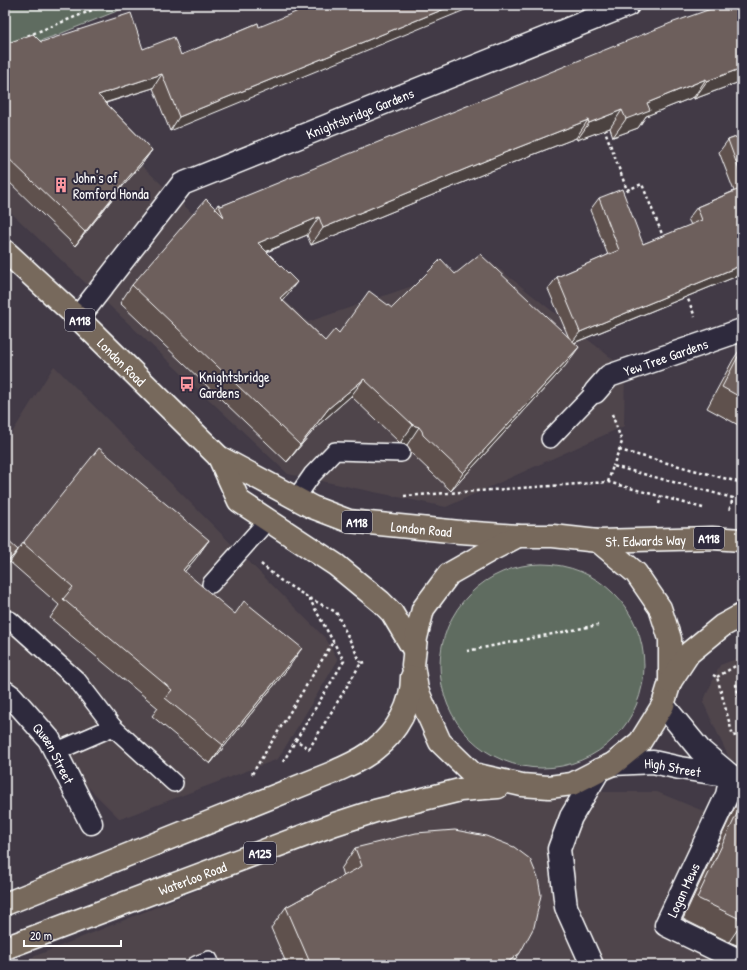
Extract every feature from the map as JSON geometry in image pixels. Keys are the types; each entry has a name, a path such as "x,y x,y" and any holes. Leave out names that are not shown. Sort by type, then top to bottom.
{"main road":[{"name":"London Road","path":"5,251 78,318 219,457 312,507 349,521 427,530 519,536 553,536 598,541"},
{"name":"London Road","path":"219,457 239,501 336,565 381,602 392,613 414,658"},
{"path":"5,904 332,773 375,750 397,725 407,706 412,688 416,638 423,609 449,574 519,536"},
{"name":"St. Edwards Way","path":"598,541 712,538 742,540"},
{"path":"414,658 417,690 440,742 473,774 522,785 549,787 572,784 606,767 640,742 663,706 670,682 670,639 660,608 636,573 598,541"},
{"path":"670,682 690,652 722,626 742,615"},
{"name":"Waterloo Road","path":"5,948 335,824 375,811 460,790 522,785"}],"street":[{"name":"Knightsbridge Gardens","path":"78,318 182,184 628,5"},
{"name":"Yew Tree Gardens","path":"598,389 609,376 742,330"},
{"name":"Queen Street","path":"5,692 12,697 49,739 91,823"},
{"name":"High Street","path":"663,706 700,750 736,778"},
{"name":"High Street","path":"606,767 652,762 736,778"},
{"path":"592,965 566,907 559,849 571,817 606,767"},
{"name":"Logan Mews","path":"736,778 666,925 742,962"}],"lane":[{"path":"550,439 598,389"},
{"path":"296,498 312,475 335,452 400,453"},
{"path":"211,584 268,520"},
{"path":"10,620 77,680 113,727 174,783"},
{"path":"55,752 113,727"},
{"path":"196,965 209,960 211,965"}],"path":[{"path":"19,39 105,5"},
{"path":"602,124 627,190 642,184 665,242"},
{"path":"685,293 705,343"},
{"path":"598,389 622,442 608,482"},
{"path":"619,450 742,483"},
{"path":"613,466 733,498 728,515"},
{"path":"401,496 608,482 706,509"},
{"path":"659,504 661,497"},
{"path":"243,548 280,580 309,598 336,612 361,663"},
{"path":"282,763 344,661 309,598"},
{"path":"467,651 598,625"},
{"path":"248,780 333,641"},
{"path":"296,740 309,748 361,663 367,662"},
{"path":"717,677 742,662"},
{"path":"713,675 717,677 733,736 742,734"},
{"path":"742,681 736,685 742,707"}],"shaded area":[{"path":"23,54 308,322 488,260 625,369 624,426 446,507 288,474 5,207 5,61"},
{"path":"54,366 326,639 338,660 278,759 120,819 5,704 5,444"},
{"path":"742,657 742,763 730,760 703,702 720,665"},
{"path":"441,792 657,792 742,827 742,965 13,965"}],"green space":[{"path":"5,5 132,5 57,35 5,53"},
{"path":"542,564 562,566 581,572 590,576 614,594 632,618 636,627 642,646 644,666 642,686 636,705 632,714 614,738 590,756 581,760 562,766 542,768 522,766 503,760 494,756 470,738 452,714 448,705 442,686 440,666 442,646 448,627 452,618 470,594 494,576 503,572 522,566"}],"building":[{"path":"313,5 315,8 323,5 454,5 179,117 162,74 98,95 152,150 85,232 5,155 5,44 33,34 41,42 131,13 143,49 174,37 181,55 258,23 259,27"},
{"path":"722,5 742,5 742,68 707,81 706,79 647,103 650,110 626,119 622,110 589,123 588,120 323,228 319,217 258,243 297,282 280,298 325,341 335,329 339,333 369,291 392,308 441,259 455,274 480,254 579,347 463,473 423,435 419,427 413,425 364,379 329,408 300,445 132,285 206,199 224,217 218,204 221,206 671,23"},
{"path":"742,135 742,178 728,140"},
{"path":"742,188 742,265 580,332 557,277 619,250 599,198 622,189 643,244 702,220 697,207"},
{"path":"742,349 742,398 722,387"},
{"path":"99,448 209,540 183,570 235,614 244,601 302,648 223,745 165,698 172,690 63,599 73,587 23,543"},
{"path":"5,538 18,550 5,565"},
{"path":"742,803 742,920 697,898"},
{"path":"455,830 486,836 514,847 530,859 538,878 541,895 534,927 520,953 504,965 311,965 286,907 362,866 355,848 416,833"}],"place":[{"name":"John's of Romford Honda","path":"61,185"},
{"name":"Knightsbridge Gardens","path":"187,384"}]}
